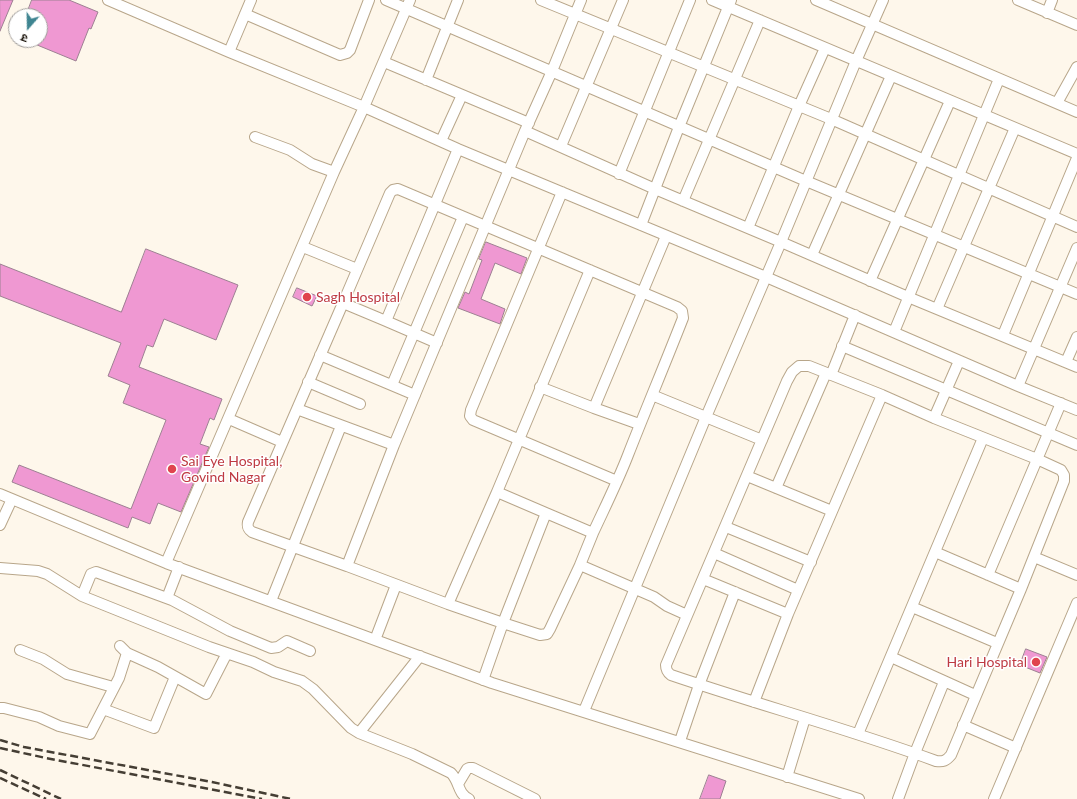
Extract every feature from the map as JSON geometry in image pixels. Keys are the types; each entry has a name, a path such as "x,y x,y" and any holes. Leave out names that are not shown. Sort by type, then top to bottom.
{"street":[{"path":"108,0 229,52 364,107 441,142 766,277 959,361 1077,410"},
{"path":"229,52 251,0"},
{"path":"245,14 340,55 350,50 369,0"},
{"path":"386,0 408,4 447,26 679,127 1077,294"},
{"path":"426,80 458,0"},
{"path":"541,0 831,119 1077,226"},
{"path":"347,566 394,445 581,0"},
{"path":"561,146 623,0"},
{"path":"619,174 690,0"},
{"path":"712,0 730,3 760,20 984,116 1077,154"},
{"path":"816,0 1077,112"},
{"path":"584,711 634,588 781,242 831,119 883,0"},
{"path":"1018,0 1077,25"},
{"path":"1047,13 1052,0"},
{"path":"641,226 654,189 730,3"},
{"path":"166,563 408,4"},
{"path":"683,201 736,80 760,20"},
{"path":"748,228 798,106 825,48"},
{"path":"384,62 462,95 619,174 1077,367"},
{"path":"1057,103 1077,67"},
{"path":"812,255 891,76"},
{"path":"894,332 999,79"},
{"path":"441,142 462,95"},
{"path":"870,281 950,101"},
{"path":"937,309 1015,128"},
{"path":"255,137 290,150 312,164 334,172"},
{"path":"386,320 458,149"},
{"path":"1003,335 1027,274 1077,158"},
{"path":"398,189 434,204 677,307 682,311 683,318 652,396 639,424 628,455 580,565 547,634 540,635 448,604 248,530 248,522 390,193 398,189"},
{"path":"562,192 471,410 470,416 473,420 616,481"},
{"path":"392,385 463,217"},
{"path":"594,408 666,236"},
{"path":"303,247 357,269"},
{"path":"1018,386 1077,248"},
{"path":"448,604 497,492 590,270"},
{"path":"343,302 437,343"},
{"path":"776,488 855,315"},
{"path":"1066,362 1077,337"},
{"path":"842,346 1077,445"},
{"path":"320,354 415,395"},
{"path":"934,418 959,361"},
{"path":"800,366 809,366 828,374 1037,459 1061,470 1064,475 1064,481 1021,589 951,755 943,762 699,685 671,675 666,669 666,665 687,615 792,372 800,366"},
{"path":"308,382 360,404"},
{"path":"540,387 639,424"},
{"path":"754,702 798,590 882,395"},
{"path":"652,396 762,440"},
{"path":"988,575 1061,403"},
{"path":"297,409 394,445"},
{"path":"229,419 282,442"},
{"path":"271,601 341,426"},
{"path":"858,734 983,438"},
{"path":"747,476 832,511"},
{"path":"497,492 593,533"},
{"path":"0,494 166,563 483,680 859,799"},
{"path":"0,524 12,499"},
{"path":"483,680 503,623 546,513"},
{"path":"726,527 811,562"},
{"path":"935,552 1021,589"},
{"path":"714,554 798,590"},
{"path":"1034,557 1077,574"},
{"path":"580,565 654,597 667,606 687,615"},
{"path":"0,568 38,571 47,574 82,596 209,647 227,652 274,672 302,681 313,688 351,728 359,734 412,754 451,773 456,778 460,792 469,799"},
{"path":"167,598 179,568"},
{"path":"82,596 91,574 96,572 167,598 230,631 271,648 278,647 287,641 310,651"},
{"path":"703,579 788,614"},
{"path":"375,640 396,585"},
{"path":"680,742 699,685 735,592"},
{"path":"994,799 1077,603"},
{"path":"912,607 997,643"},
{"path":"0,708 39,717 60,726 90,734 119,678 123,649 206,694 227,652"},
{"path":"20,650 43,659 67,674 113,687"},
{"path":"359,734 420,656"},
{"path":"891,657 975,696"},
{"path":"103,709 154,728 175,677"},
{"path":"898,799 944,682"},
{"path":"787,777 805,718"},
{"path":"963,725 1016,748"},
{"path":"458,784 467,770 469,768 473,768 535,799"}],"building":[{"path":"0,0 13,0 10,8 8,8 8,12 0,31"},
{"path":"32,0 69,0 98,12 91,29 89,28 76,61 44,48 48,48 48,8 29,8"},
{"path":"486,242 527,258 521,274 495,263 481,299 505,309 500,324 458,308 465,292 469,294 482,260 479,259"},
{"path":"146,249 238,285 216,340 164,319 153,347 147,345 139,367 222,399 214,420 210,418 200,444 209,447 181,512 158,503 150,524 132,517 128,528 12,482 19,465 131,509 166,420 123,403 130,385 108,376 121,343 0,296 0,264 121,312"},
{"path":"297,288 317,296 312,306 293,297"},
{"path":"1026,649 1047,657 1040,673 1020,665"},
{"path":"709,775 726,781 720,799 700,799"}],"railway":[{"path":"0,740 24,747 212,782 291,799"},
{"path":"0,748 262,799"},
{"path":"0,770 61,799"},
{"path":"0,778 46,799"}],"place":[{"name":"Sagh Hospital","path":"307,297"},
{"name":"Sai Eye Hospital, Govind Nagar","path":"172,469"},
{"name":"Hari Hospital","path":"1036,662"}]}
